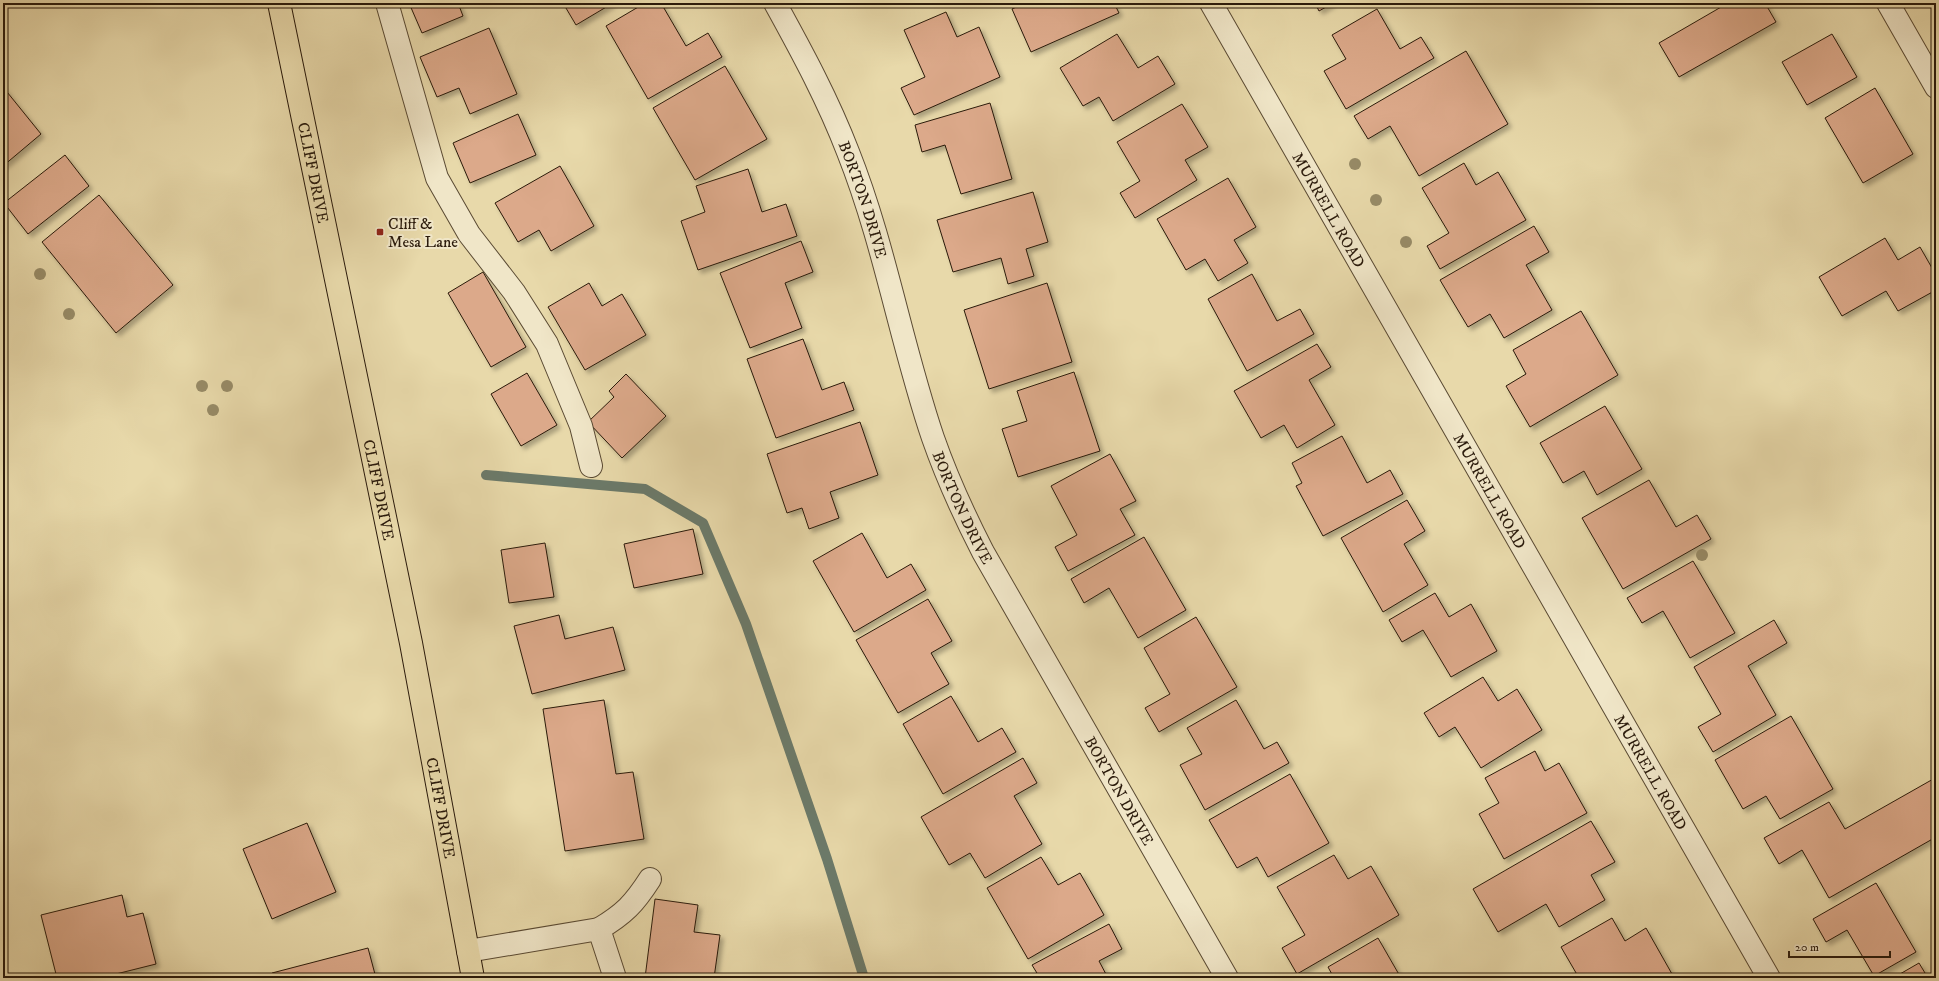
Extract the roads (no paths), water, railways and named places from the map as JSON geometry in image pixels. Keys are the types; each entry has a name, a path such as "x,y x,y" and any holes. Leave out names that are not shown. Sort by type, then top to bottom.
{"main road":[{"name":"CLIFF DRIVE","path":"279,3 411,643 473,978"}],"street":[{"path":"387,3 437,178 469,234 514,292 547,344 581,426 591,466"},
{"name":"BORTON DRIVE","path":"776,3 817,79 848,152 873,228 933,438 955,496 983,552 1227,978"},
{"name":"MURRELL ROAD","path":"1211,3 1769,978"},
{"path":"1888,3 1936,87"},
{"path":"468,951 599,929 626,911 636,900 650,879"},
{"path":"599,929 615,978"}],"waterway":[{"path":"486,475 645,489 703,523 746,624 827,859 864,978"}],"place":[{"name":"Cliff & Mesa Lane","path":"380,232"}]}
